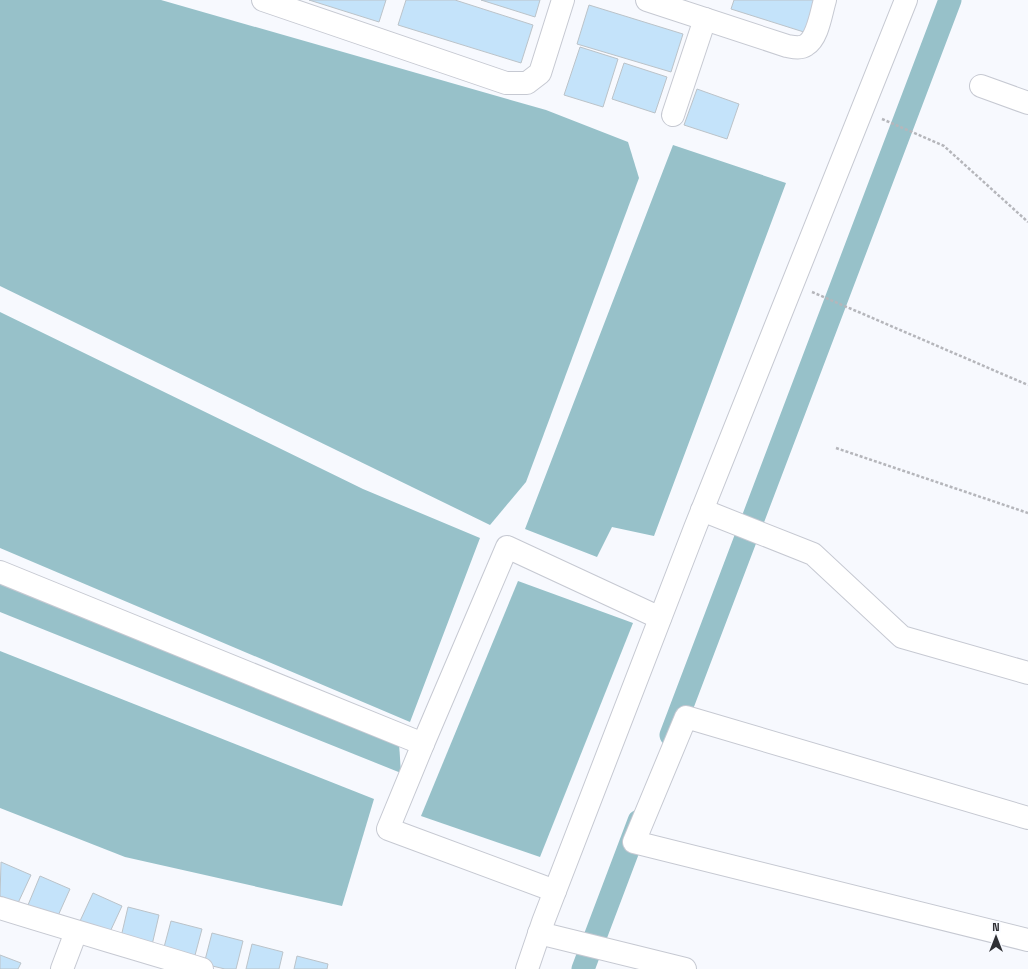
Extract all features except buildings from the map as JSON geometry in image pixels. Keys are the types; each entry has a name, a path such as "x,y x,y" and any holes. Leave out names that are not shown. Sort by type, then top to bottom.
{"street":[{"path":"263,0 506,83 528,83 540,74 563,0"},
{"path":"647,0 787,46 797,47 806,45 815,34 825,0"},
{"path":"527,969 548,936 555,891 660,618 708,513 906,0"},
{"path":"673,114 705,19"},
{"path":"981,86 1028,103"},
{"path":"708,513 813,554 902,637 1028,673"},
{"path":"555,891 388,829 422,744 507,547 660,618"},
{"path":"0,572 422,744"},
{"path":"1028,818 686,717 634,842 1028,940"},
{"path":"0,908 202,969"},
{"path":"62,969 76,932"},
{"path":"548,936 685,969"}],"path":[{"path":"875,116 944,146 1028,222"},
{"path":"808,291 1028,385"},
{"path":"836,448 1028,513"}],"water":[{"path":"0,0 161,0 546,110 628,142 639,178 526,482 490,525 0,286"},
{"path":"673,145 786,183 654,536 612,527 597,557 525,529"},
{"path":"0,312 363,489 480,538 410,722 0,548"},
{"path":"518,581 633,623 540,857 421,816"},
{"path":"0,583 399,743 401,773 0,612"},
{"path":"0,651 374,799 342,906 125,857 0,808"}],"waterway":[{"path":"671,735 950,0"},
{"path":"583,969 639,821"}]}
